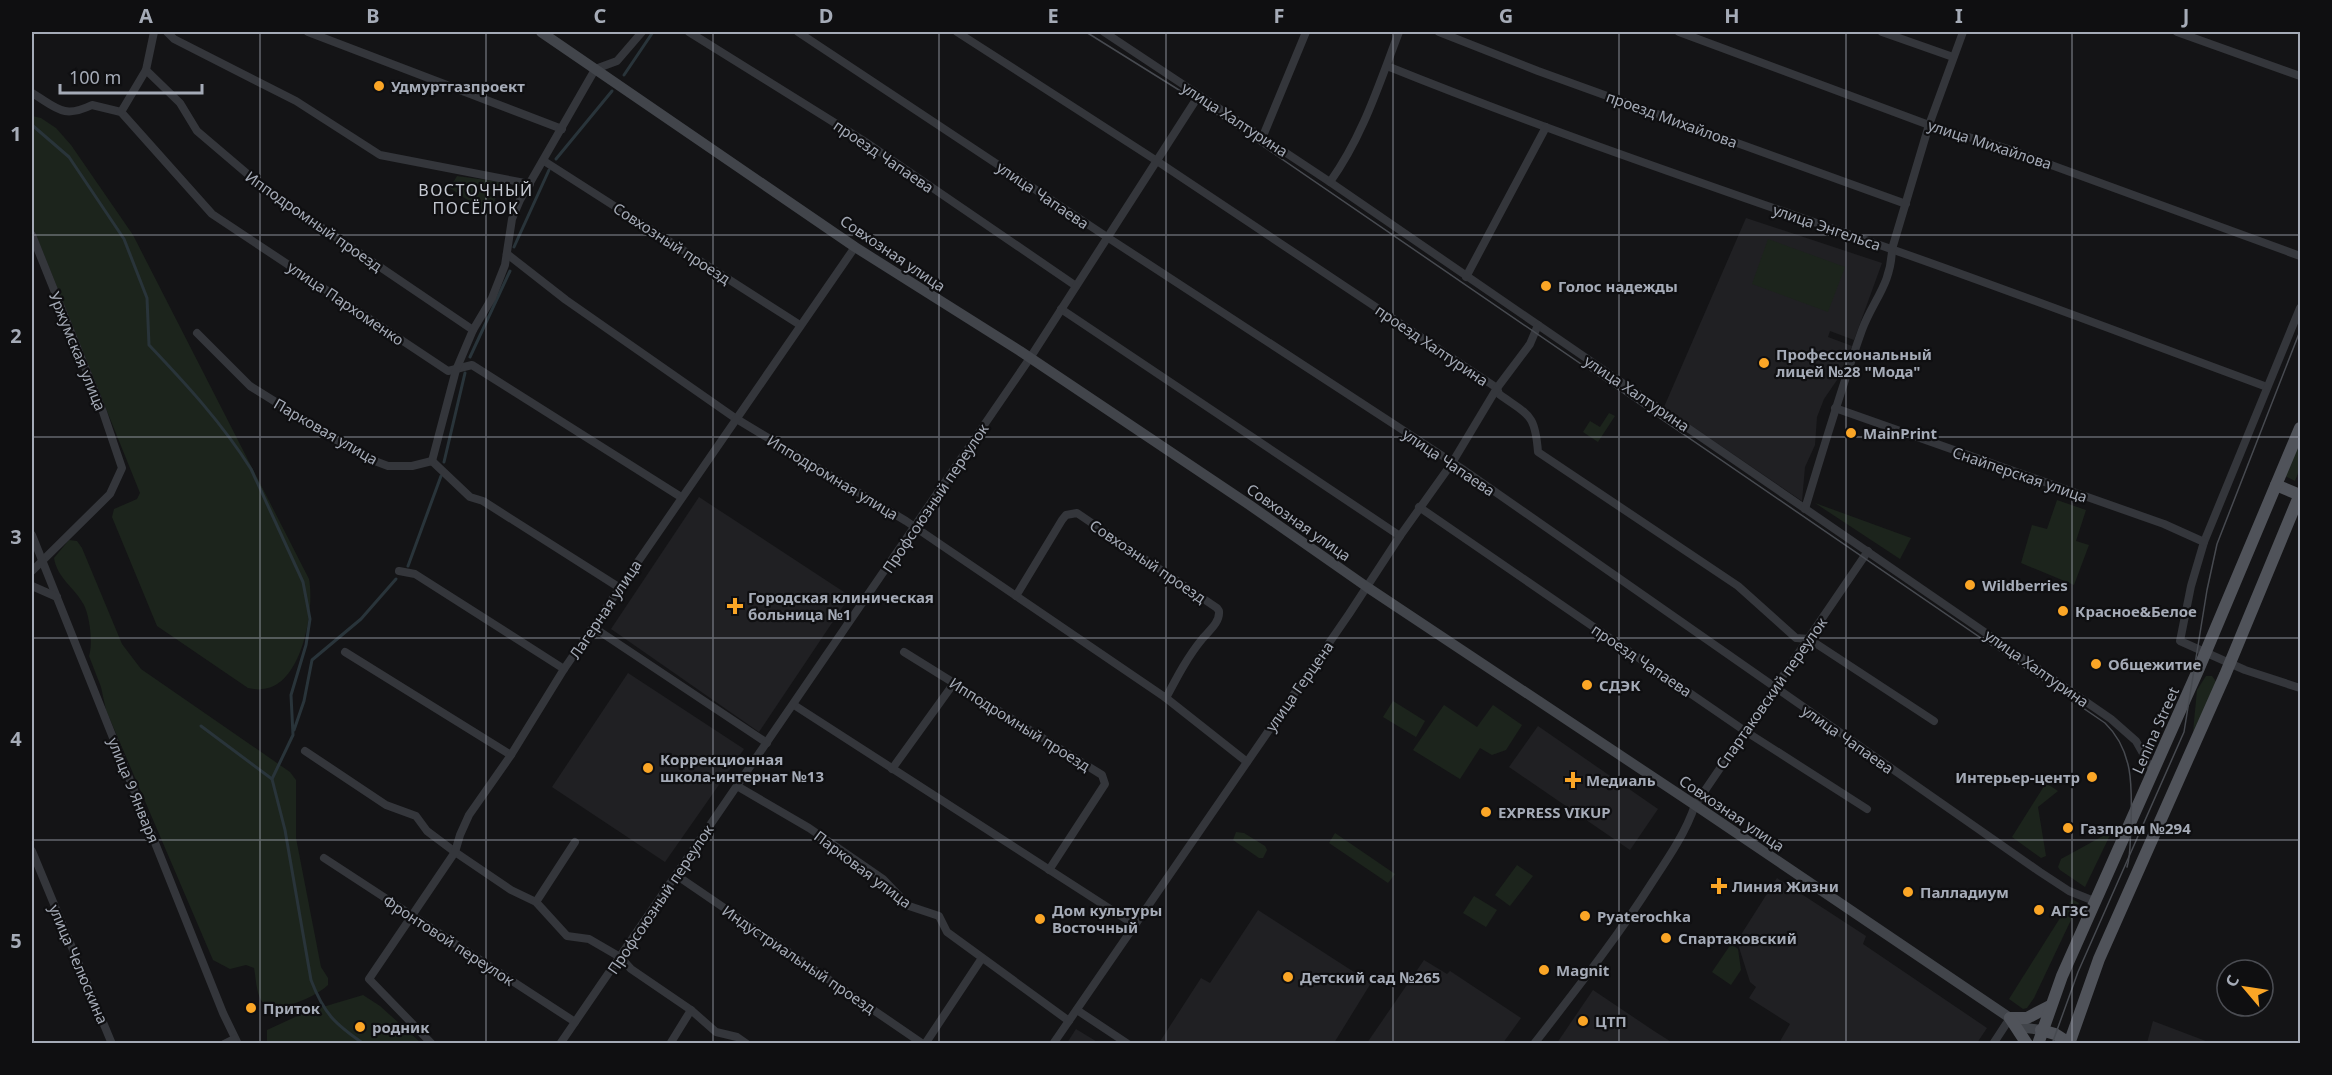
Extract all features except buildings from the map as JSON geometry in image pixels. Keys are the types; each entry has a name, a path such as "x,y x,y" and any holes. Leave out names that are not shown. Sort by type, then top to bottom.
{"main road":[{"name":"Lenina Street","path":"2038,1044 2050,1006 2094,901 2153,771 2301,428"},
{"path":"2042,1030 2055,1034 2069,1043 2099,959 2230,662 2300,495 2276,485"},
{"path":"2010,1018 2027,1018 2050,1006"},
{"path":"2010,1018 2027,1044"}],"street":[{"path":"32,93 62,111 81,111 92,105 121,112 146,70 154,32"},
{"path":"167,32 174,39 297,101 380,156 530,184"},
{"path":"308,32 562,129"},
{"name":"Совхозная улица","path":"542,32 598,68 855,247 1029,358 1251,506 1367,587 2010,1018 2026,1028 2042,1030"},
{"path":"620,588 483,501 470,497 432,461 456,369 506,265 512,219 598,68 617,61 642,32"},
{"name":"проезд Чапаева","path":"688,32 867,143 1076,286"},
{"name":"улица Чапаева","path":"798,32 1452,463 2060,885 2094,901"},
{"name":"проезд Халтурина","path":"957,32 1157,161 1497,388 1499,394 1533,421 1538,452 1738,586 1796,638 1809,639 1934,721"},
{"name":"улица Халтурина","path":"1104,32 1263,136 2111,719 2136,741 2153,771"},
{"path":"1263,136 1306,32"},
{"path":"1330,182 1346,160 1370,112 1387,66 1396,32"},
{"name":"проезд Михайлова","path":"1439,32 1538,71 1906,204"},
{"name":"улица Михайлова","path":"1679,32 1929,125 2016,152 2301,256"},
{"path":"1882,32 1953,57"},
{"path":"1805,509 1835,408 1863,326 1881,296 1892,264 1892,249 1929,125 1963,32"},
{"path":"2177,32 2301,76"},
{"name":"улица Энгельса","path":"1387,66 1493,109 1744,199 1892,249 2267,387"},
{"name":"Ипподромный проезд","path":"146,70 180,103 197,131 265,189 473,330"},
{"name":"Профсоюзный переулок","path":"560,1044 794,705 1029,358 1199,95"},
{"name":"улица Пархоменко","path":"121,112 212,214 448,371 472,365 681,497"},
{"path":"1466,277 1546,127"},
{"name":"Совхозный проезд","path":"544,161 800,325"},
{"name":"Уржумская улица","path":"32,236 103,412 122,468 110,494 43,562"},
{"name":"Лагерная улица","path":"432,1044 369,979 455,852 470,815 511,755 564,669 855,247"},
{"name":"Ипподромная улица","path":"507,254 566,300 735,418 915,527 1166,698 1247,762"},
{"path":"2301,308 2204,543 2191,586 2180,641 2245,669 2301,688"},
{"path":"1061,309 1400,536"},
{"name":"улица Герцена","path":"1053,1044 1367,587 1419,507 1452,463 1497,388 1530,344 1538,325"},
{"name":"Парковая улица","path":"197,333 250,387 364,457 388,466 412,466 432,461"},
{"name":"Снайперская улица","path":"1835,408 2164,524 2204,543"},
{"name":"проезд Чапаева","path":"1419,507 1745,731 1867,809"},
{"name":"Совхозный проезд","path":"1016,596 1062,520 1066,515 1077,513 1217,608 1220,616 1218,621 1184,666 1166,698"},
{"name":"улица 9 Января","path":"32,535 236,1041"},
{"name":"Спартаковский переулок","path":"1534,1044 1634,912 1665,863 1690,819 1695,805 1868,551"},
{"path":"32,571 43,562"},
{"path":"399,572 416,574 564,669"},
{"path":"32,586 57,597"},
{"path":"593,627 766,743"},
{"path":"345,652 511,755"},
{"name":"Ипподромный проезд","path":"904,652 1102,775 1105,784 1049,870"},
{"path":"892,769 954,683"},
{"path":"794,705 1135,926"},
{"path":"305,751 386,805 416,816 427,831 455,852 511,890 536,902 567,936 589,939 620,957 631,969 691,1010 716,1032 737,1037 747,1044"},
{"name":"Парковая улица","path":"737,786 818,834 883,879 909,906 939,916 947,932 1069,1021"},
{"path":"536,902 575,842"},
{"name":"улица Челюскина","path":"32,851 112,1044"},
{"name":"Фронтовой переулок","path":"324,858 575,1022"},
{"name":"Индустриальный проезд","path":"676,875 924,1044"},
{"path":"924,1044 982,958"},
{"path":"670,1044 691,1010"},
{"path":"1077,1010 1128,1044"},
{"path":"1993,1044 2010,1018"},
{"path":"224,1044 236,1041"}],"shaded area":[{"path":"32,116 41,118 56,128 71,145 133,235 309,579 310,609 303,644 287,675 276,685 260,689 248,688 157,626 112,517 114,509 137,499 140,493 32,225"},
{"path":"457,176 501,182 490,215 450,188"},
{"name":"Профессиональный лицей №28 \"Мода\"","path":"1746,218 1882,263 1854,340 1830,331 1828,337 1852,346 1817,417 1815,445 1805,467 1802,501 1664,407"},
{"path":"1768,239 1845,267 1828,312 1752,284"},
{"path":"1609,413 1615,416 1598,442 1583,432 1590,421 1600,427"},
{"path":"2300,441 2300,468 2295,481 2285,476"},
{"name":"Городская клиническая больница №1","path":"699,497 850,596 759,732 611,629"},
{"path":"2057,500 2086,510 2076,541 2089,545 2074,585 2021,563 2032,525 2047,529"},
{"path":"1815,503 1911,538 1900,559"},
{"path":"69,540 77,541 82,548 122,644 141,669 290,772 296,780 296,838 321,967 328,978 328,985 314,995 284,1006 267,1005 259,996 254,968 246,965 230,969 213,960 106,710 101,687 89,656 91,638 86,610 56,565 54,558"},
{"name":"Коррекционная школа-интернат №13","path":"628,673 744,749 665,862 552,787"},
{"path":"2206,676 2212,676 2217,683 2193,732 2197,690"},
{"path":"1393,701 1425,721 1416,737 1383,717"},
{"path":"1444,705 1477,727 1493,705 1522,725 1506,750 1492,755 1480,748 1460,779 1413,750"},
{"name":"Медиаль","path":"1538,726 1658,809 1630,850 1509,767"},
{"path":"2046,783 2058,791 2038,807 2046,856 2041,858 2012,837"},
{"path":"2112,831 2085,887 2060,870 2058,867 2061,859"},
{"path":"1236,832 1244,833 1265,846 1267,850 1263,858 1259,858 1233,840"},
{"path":"1335,833 1395,874 1388,883 1329,843"},
{"path":"1517,865 1533,876 1510,906 1495,895"},
{"path":"1777,878 1866,936 1863,944 1987,1028 1977,1043 1779,1043 1790,1024 1749,998 1756,987 1750,982 1737,941"},
{"path":"1474,896 1497,910 1486,927 1463,913"},
{"path":"2072,899 2079,903 2034,998 2027,1008 2023,1009 2009,999"},
{"name":"Детский сад №265","path":"1258,910 1371,983 1334,1043 1159,1043 1201,978 1210,983"},
{"path":"1731,944 1738,949 1741,970 1731,985 1712,972"},
{"path":"1424,960 1447,974 1450,971 1521,1018 1503,1043 1367,1043"},
{"path":"1593,990 1654,1031 1673,1043 1557,1043"},
{"path":"363,995 380,1006 421,1043 270,1044 267,1042 267,1030 306,1012"},
{"path":"2153,1021 2211,1043 2147,1043"},
{"path":"1076,1029 1099,1043 1067,1043"}],"waterway":[{"path":"624,75 653,32"},
{"path":"556,159 612,91"},
{"path":"32,125 69,157 124,239 147,298 149,345 190,389 240,452 251,469 303,582 310,619 306,645 291,695 293,735 272,779 285,830 311,980 326,1010 345,1030 364,1044"},
{"path":"514,247 549,170"},
{"path":"470,357 510,271"},
{"path":"444,462 465,373"},
{"path":"408,566 441,476"},
{"path":"294,730 304,701 312,660 361,619 396,579"},
{"path":"201,726 272,779"}],"tram line":[{"path":"1086,32 1203,105 2105,723 2121,746 2131,784 2130,852 2127,867"},
{"path":"2052,1044 2078,972 2184,732 2207,590 2217,544 2300,331"}],"place":[{"name":"Удмуртгазпроект","path":"379,86"},
{"name":"Голос надежды","path":"1546,286"},
{"name":"Профессиональный лицей №28 \"Мода\"","path":"1764,363"},
{"name":"MainPrint","path":"1851,433"},
{"name":"Wildberries","path":"1970,585"},
{"name":"Городская клиническая больница №1","path":"735,606"},
{"name":"Красное&Белое","path":"2063,611"},
{"name":"Общежитие","path":"2096,664"},
{"name":"СДЭК","path":"1587,685"},
{"name":"Коррекционная школа-интернат №13","path":"648,768"},
{"name":"Интерьер-центр","path":"2092,777"},
{"name":"Медиаль","path":"1573,780"},
{"name":"EXPRESS VIKUP","path":"1486,812"},
{"name":"Газпром №294","path":"2068,828"},
{"name":"Линия Жизни","path":"1719,886"},
{"name":"Палладиум","path":"1908,892"},
{"name":"АГЗС","path":"2039,910"},
{"name":"Pyaterochka","path":"1585,916"},
{"name":"Дом культуры Восточный","path":"1040,919"},
{"name":"Спартаковский","path":"1666,938"},
{"name":"Magnit","path":"1544,970"},
{"name":"Детский сад №265","path":"1288,977"},
{"name":"Приток","path":"251,1008"},
{"name":"ЦТП","path":"1583,1021"},
{"name":"родник","path":"360,1027"}],"district":[{"name":"ВОСТОЧНЫЙ ПОСЁЛОК","path":"476,199"}]}
